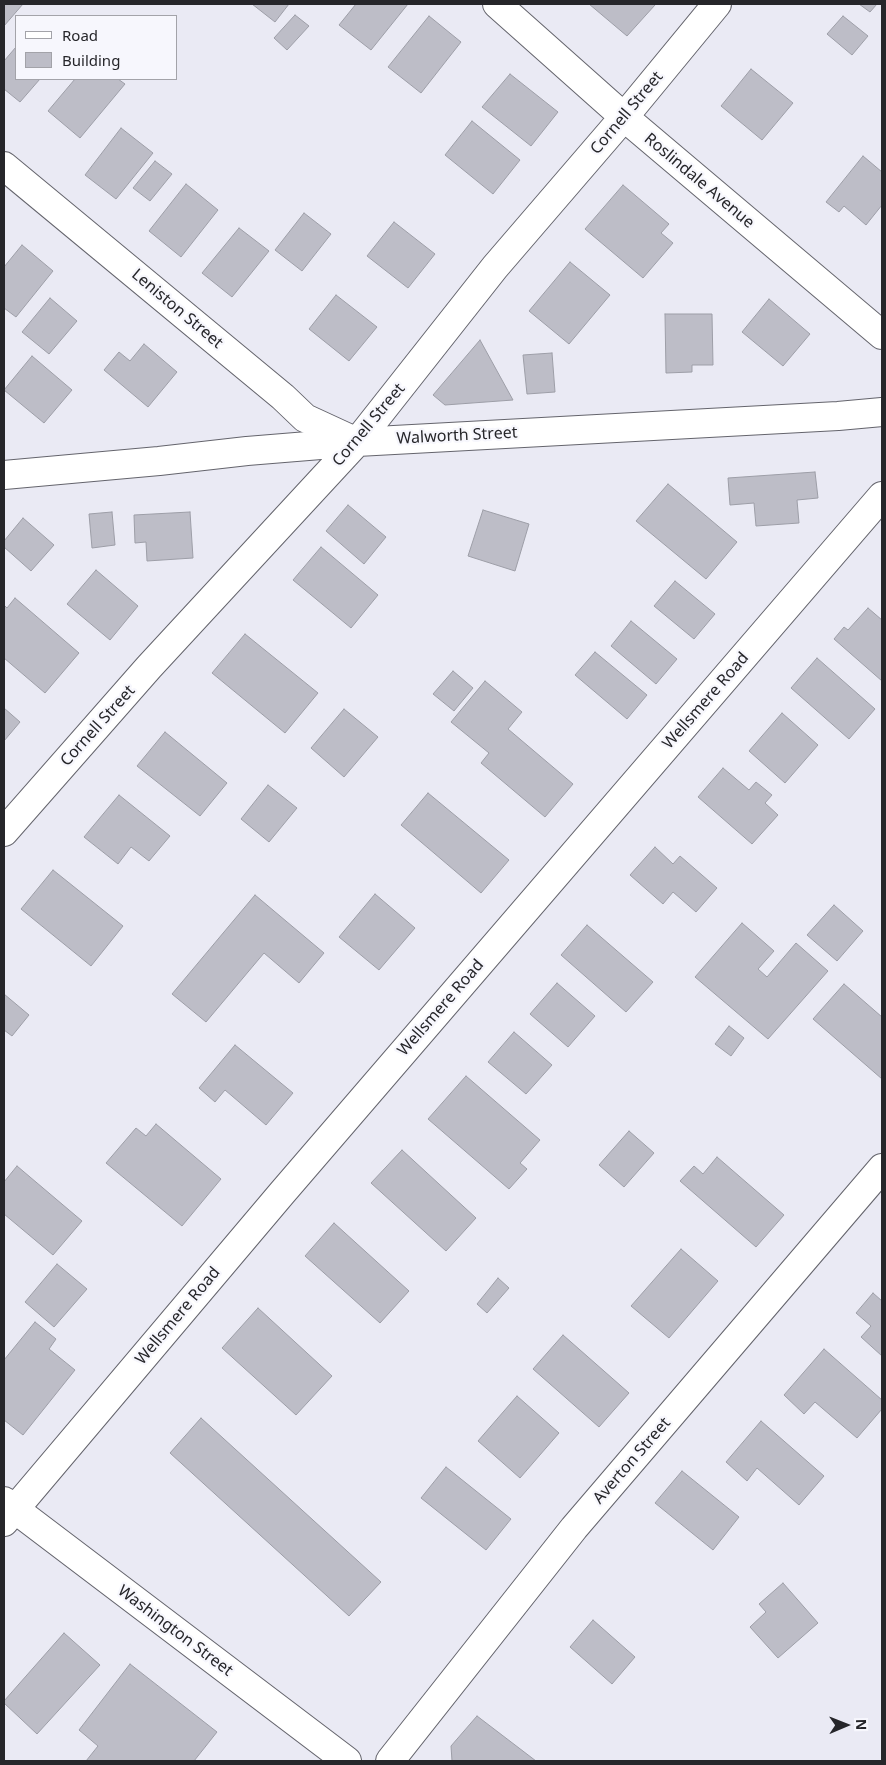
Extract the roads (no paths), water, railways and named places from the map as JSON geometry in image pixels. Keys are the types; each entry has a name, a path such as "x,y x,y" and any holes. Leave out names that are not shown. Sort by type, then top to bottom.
{"street":[{"name":"Roslindale Avenue","path":"496,4 624,117 882,335"},
{"name":"Cornell Street","path":"4,832 149,667 357,442 495,266 624,117 717,4"},
{"name":"Leniston Street","path":"4,166 283,397 305,418 357,442"},
{"name":"Walworth Street","path":"4,475 357,442 882,412"},
{"name":"Wellsmere Road","path":"8,1511 882,496"},
{"name":"Averton Street","path":"390,1761 574,1528 882,1168"},
{"name":"Washington Street","path":"8,1511 347,1761"}]}
